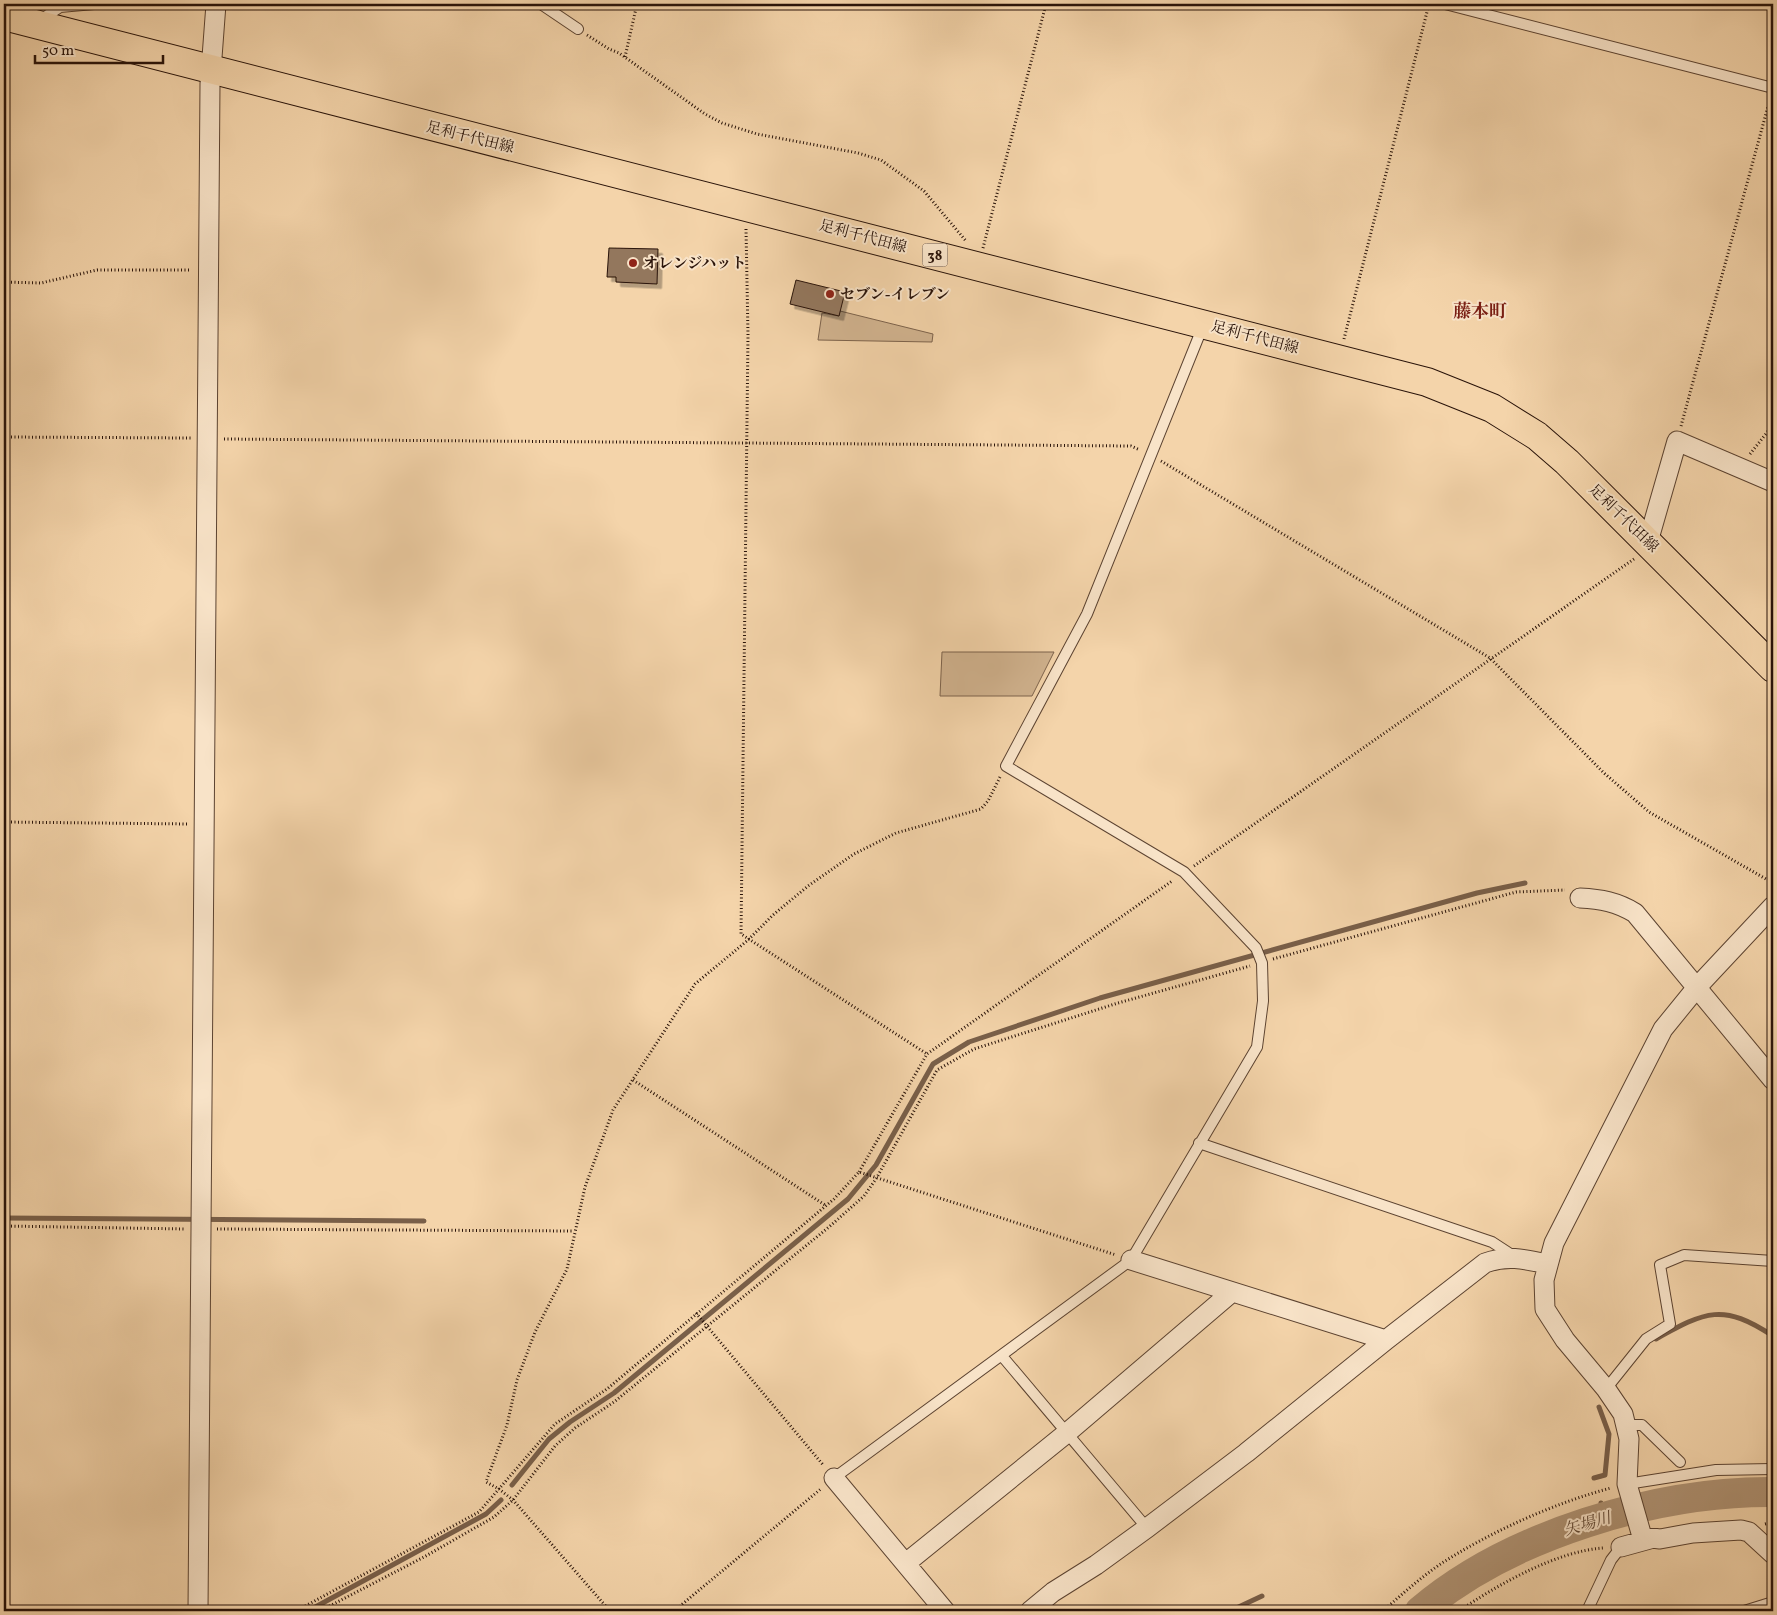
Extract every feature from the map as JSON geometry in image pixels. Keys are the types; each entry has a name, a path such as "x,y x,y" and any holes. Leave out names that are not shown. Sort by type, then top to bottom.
{"main road":[{"name":"足利千代田線","path":"4,16 749,207 980,260 1204,323 1427,382 1492,408 1516,422 1567,462 1773,668"}],"street":[{"path":"198,1611 206,824 209,270 212,70 216,4"},
{"path":"1648,542 1677,441 1773,482"},
{"path":"1580,898 1602,899 1623,905 1635,913 1698,986 1773,1080"},
{"path":"1645,1536 1628,1486 1627,1425 1624,1414 1606,1389 1565,1340 1545,1309 1542,1297 1547,1264 1563,1225 1663,1029 1698,986 1773,906"},
{"path":"1030,1611 1053,1592 1096,1565 1147,1528 1246,1453 1485,1263 1500,1258 1516,1257 1547,1264"},
{"path":"1131,1260 1386,1340"},
{"path":"906,1563 1068,1432 1232,1292"},
{"path":"834,1478 945,1611"},
{"path":"1621,1547 1645,1536 1741,1530 1748,1532 1773,1554"}],"lane":[{"path":"34,24 60,7 94,4"},
{"path":"541,4 578,28"},
{"path":"1445,4 1773,88"},
{"path":"834,1478 1131,1260 1257,1046 1263,1001 1262,962 1256,948 1184,872 1006,766 1088,614 1201,337 1204,323"},
{"path":"1199,1143 1492,1242 1516,1257"},
{"path":"1606,1389 1646,1339 1670,1324 1660,1265 1684,1255 1773,1261"},
{"path":"1002,1356 1147,1528"},
{"path":"1627,1425 1642,1425 1680,1462"},
{"path":"1628,1486 1716,1470 1772,1469"},
{"path":"1587,1611 1611,1560 1621,1547"},
{"path":"1744,1611 1773,1602"}],"path":[{"path":"625,57 637,4"},
{"path":"980,260 1046,4"},
{"path":"1338,358 1429,4"},
{"path":"578,28 625,57 722,124 757,134 858,153 881,160 924,191 980,260"},
{"path":"1677,441 1773,88"},
{"path":"749,207 746,216 747,444 741,934 927,1054"},
{"path":"4,282 41,284 97,270 209,270"},
{"path":"1741,468 1773,425"},
{"path":"4,437 1131,446 1152,456 1490,658 1604,773 1649,812 1773,884"},
{"path":"296,1611 478,1512 554,1424 607,1389 825,1205 859,1172 927,1054 986,1014 1023,984 1419,711 1490,658 1611,577 1636,557 1648,542"},
{"path":"610,1611 513,1500 486,1482 507,1425 517,1380 535,1332 567,1269 585,1187 613,1110 696,984 748,940 773,914 808,886 854,854 896,834 981,809 988,801 1006,766"},
{"path":"4,822 206,824"},
{"path":"320,1611 424,1557 486,1522 513,1500 555,1446 575,1428 614,1402 829,1227 864,1196 876,1179 937,1070 967,1053 1118,1003 1516,892 1566,890 1580,898"},
{"path":"632,1081 825,1205"},
{"path":"859,1172 1131,1260"},
{"path":"4,1226 574,1231"},
{"path":"674,1611 834,1478 696,1313"},
{"path":"1383,1611 1438,1566 1466,1549 1570,1501 1628,1486"},
{"path":"1459,1611 1503,1584 1549,1563 1579,1552 1621,1547"}],"shaded area":[{"path":"840,311 933,334 932,342 818,340 822,313 839,316"},
{"path":"942,652 1054,652 1032,696 940,696"}],"building":[{"name":"オレンジハット","path":"609,248 658,249 657,284 616,282 616,277 607,277"},
{"path":"796,280 845,292 839,316 790,304"}],"waterway":[{"path":"512,1485 549,1439 570,1422 614,1393 848,1199 876,1165 933,1064 969,1042 1100,998 1477,893 1525,883"},
{"path":"4,1218 424,1221"},
{"path":"1656,1339 1688,1322 1715,1315 1727,1315 1741,1319 1773,1336"},
{"path":"1594,1478 1605,1475 1609,1434 1599,1407"},
{"name":"矢場川","path":"1420,1611 1456,1584 1496,1560 1540,1540 1586,1523 1634,1509 1681,1499 1773,1492"},
{"path":"308,1611 486,1514 501,1500"},
{"path":"1601,1503 1604,1517"},
{"path":"1230,1611 1262,1596"}],"place":[{"name":"オレンジハット","path":"633,263"},
{"name":"セブン-イレブン","path":"830,294"}],"district":[{"name":"藤本町","path":"1480,311"}]}
